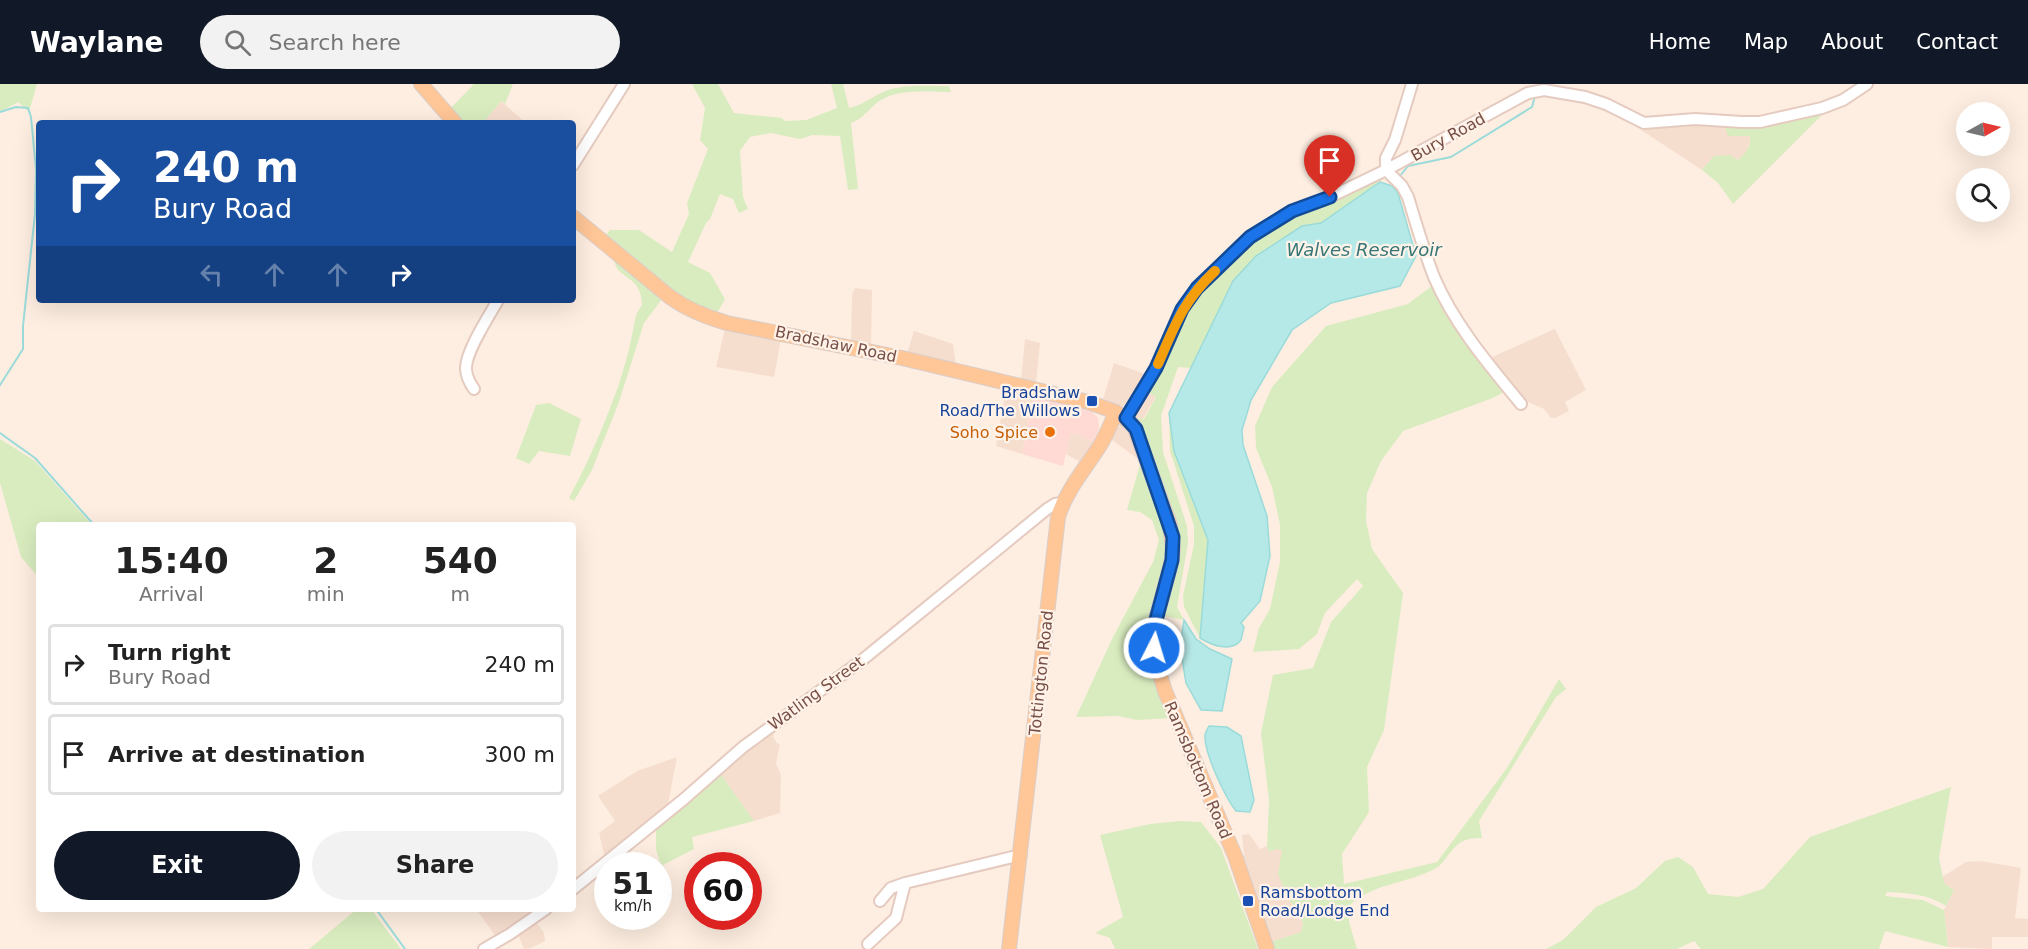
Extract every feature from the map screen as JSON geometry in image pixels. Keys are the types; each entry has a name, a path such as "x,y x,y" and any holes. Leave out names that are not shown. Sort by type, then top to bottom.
{"main road":[{"path":"421,84 452,120"},
{"name":"Bradshaw Road","path":"576,219 670,297 704,316 902,358 1088,402 1121,415"},
{"name":"Tottington Road","path":"1010,949 1054,543 1062,503 1121,415"},
{"name":"Ramsbottom Road","path":"1121,415 1136,429 1173,537 1172,560 1154,635 1154,648 1160,677 1238,865 1267,949"}],"street":[{"path":"576,160 624,84"},
{"path":"1412,84 1395,140 1386,158 1386,170 1402,186 1435,278 1449,304 1488,364 1521,404"},
{"name":"Bury Road","path":"1121,415 1156,368 1182,309 1197,288 1250,237 1292,211 1330,197 1386,170 1528,93 1552,90 1594,99 1644,123 1695,119 1760,122 1834,104 1867,84"},
{"path":"474,389 467,378 468,355 496,303"},
{"name":"Watling Street","path":"576,887 684,799 743,747 861,661 1047,509 1062,503"},
{"path":"880,901 891,888 905,883 1021,855"},
{"path":"868,944 896,918 905,883"},
{"path":"484,949 542,912"}],"shaded area":[{"path":"501,101 523,120 485,120"},
{"path":"1694,122 1724,125 1750,136 1745,154 1738,160 1714,156 1702,170 1641,130"},
{"path":"855,288 872,290 871,346 851,341 852,294"},
{"path":"725,328 781,339 774,377 716,367"},
{"path":"1555,329 1586,390 1565,402 1569,411 1551,418 1544,409 1528,402 1509,382 1492,357"},
{"path":"914,331 953,344 956,366 907,353"},
{"path":"1025,339 1040,343 1036,383 1021,379"},
{"path":"1114,363 1145,374 1140,388 1156,396 1143,419 1137,418 1130,432 1141,461 1109,438 1121,424 1127,408 1103,399"},
{"path":"1006,389 1033,396 1022,454 996,446"},
{"path":"1033,396 1091,411 1098,418 1099,429 1093,442 1071,433 1063,466 1022,454"},
{"path":"1071,432 1093,442 1080,462 1066,454"},
{"path":"774,729 773,736 780,745 776,763 781,775 780,813 754,821 720,773"},
{"path":"677,757 667,810 613,852 604,852 599,833 615,821 598,796 637,771"},
{"path":"1249,834 1260,849 1267,846 1269,852 1276,848 1282,850 1288,899 1297,910 1303,923 1301,932 1271,942 1242,856 1244,855 1242,835"},
{"path":"1981,861 2021,868 2015,918 2028,919 2028,937 1992,937 1992,949 1948,947 1944,910 1954,890 1944,883 1942,877 1966,862"},
{"path":"478,912 535,912 497,938"},
{"path":"536,922 544,933 545,941 524,949 518,934"}],"green space":[{"path":"0,84 37,84 29,112 18,102 0,112"},
{"path":"474,84 513,84 505,104 501,101 485,120 459,120 450,109"},
{"path":"692,84 718,84 734,113 782,118 785,121 806,120 837,108 831,84 843,84 849,108 888,90 903,87 949,86 951,92 892,95 880,101 851,123 858,189 848,190 840,136 812,135 800,139 771,133 750,137 740,151 743,197 748,209 739,213 733,199 720,194 688,262 710,273 725,299 716,315 685,301 605,236 610,230 639,230 672,252 689,214 687,203 708,149 700,140 705,108"},
{"path":"1823,114 1733,204 1718,183 1702,170 1714,156 1730,155 1738,160 1750,143 1750,136 1728,136 1724,125"},
{"path":"1384,177 1321,224 1302,226 1233,281 1191,368 1178,367 1161,416 1163,452 1187,526 1188,543 1177,607 1184,620 1164,616 1179,547 1179,534 1137,418 1144,419 1156,397 1146,391 1183,312 1199,290 1251,239 1292,215"},
{"path":"614,260 662,299 644,323 619,402 592,470 574,501 569,498 614,399 636,316 642,305 638,288 620,271"},
{"path":"1433,285 1457,331 1504,392 1403,431 1381,461 1367,493 1366,521 1372,549 1403,593 1384,730 1367,767 1369,812 1342,854 1344,884 1437,862 1507,768 1559,679 1566,689 1556,697 1479,821 1482,838 1462,842 1438,867 1427,873 1369,892 1349,906 1349,922 1357,949 1273,949 1271,942 1301,932 1303,923 1297,910 1288,899 1278,874 1282,850 1276,849 1269,852 1267,846 1269,800 1261,733 1273,675 1313,668 1331,622 1363,586 1357,579 1325,613 1317,634 1299,649 1253,652 1259,628 1270,609 1280,562 1280,525 1272,487 1256,448 1255,426 1272,387 1326,326 1408,304"},
{"path":"549,403 581,419 570,456 539,451 529,464 516,458 536,405"},
{"path":"1169,413 1174,451 1208,540 1200,638 1184,607 1183,596 1194,544 1194,526 1170,451"},
{"path":"0,439 35,461 89,522 36,522 36,574 21,557 0,483"},
{"path":"1141,461 1163,518 1167,554 1151,619 1171,718 1137,720 1118,716 1076,717 1113,637 1153,562 1159,540 1152,520 1140,512 1127,510"},
{"path":"720,773 754,821 692,837 694,849 684,852 672,860 672,852 657,852 656,828"},
{"path":"1951,787 1939,858 1944,883 1954,890 1946,906 1918,895 1887,892 1885,896 1923,900 1944,910 1948,947 1885,931 1879,949 1701,949 1694,941 1677,949 1546,949 1563,940 1596,907 1636,888 1665,861 1678,857 1693,867 1708,894 1738,897 1763,889 1810,837"},
{"path":"1201,822 1221,848 1258,949 1115,949 1110,938 1095,933 1123,917 1100,835 1150,824"},
{"path":"353,912 373,912 401,949 309,949"}],"water":[{"name":"Walves Reservoir","path":"1380,182 1392,186 1398,193 1416,256 1400,286 1331,303 1292,330 1251,400 1242,430 1243,445 1267,516 1270,556 1260,601 1241,623 1244,627 1241,640 1227,647 1215,645 1200,638 1208,540 1174,451 1169,413 1233,281 1256,256 1302,226 1321,223"},
{"path":"1184,620 1196,639 1210,649 1232,659 1222,711 1201,710 1186,683 1180,646"},
{"path":"1209,726 1227,727 1241,736 1254,800 1250,812 1236,811 1221,786 1211,763 1206,743 1205,734"}],"waterway":[{"path":"1400,176 1408,166 1451,157 1532,107 1535,96"},
{"path":"0,112 16,107 28,108 31,117 36,169 35,214 23,326 23,349 0,385"},
{"path":"0,433 35,458 91,522"},
{"path":"378,912 405,949"}],"slow traffic":[{"path":"1158,364 1182,309 1197,288 1215,271"}],"place":[{"name":"Bradshaw Road/The Willows","path":"1092,401"},
{"name":"Soho Spice","path":"1050,432"},
{"name":"Ramsbottom Road/Lodge End","path":"1248,901"}],"route":[{"path":"1154,648 1156,620 1172,560 1173,537 1136,429 1126,418 1156,368 1182,309 1197,288 1250,237 1292,211 1330,197"}]}
